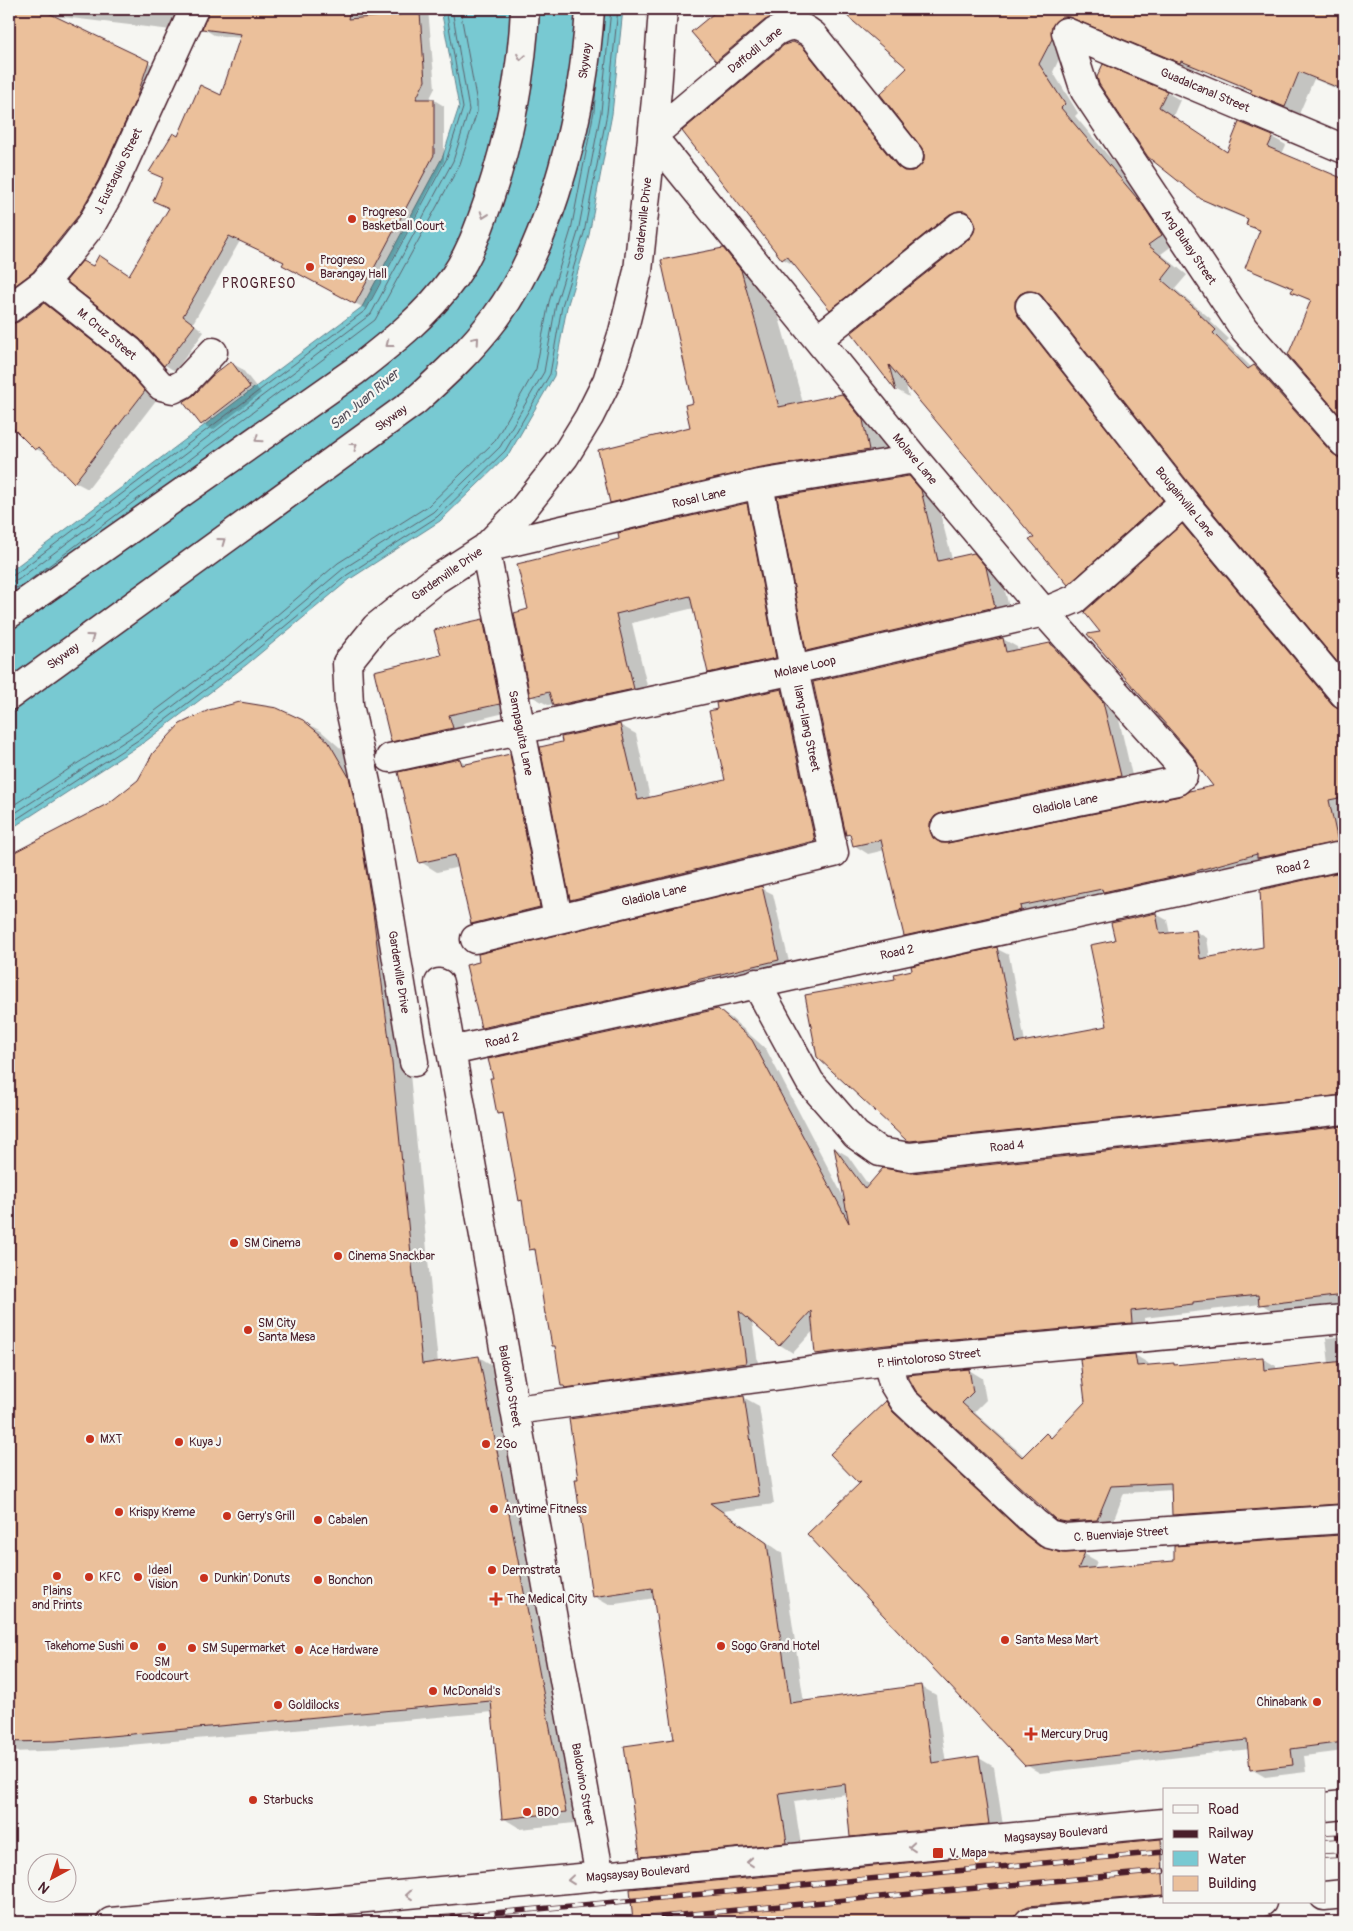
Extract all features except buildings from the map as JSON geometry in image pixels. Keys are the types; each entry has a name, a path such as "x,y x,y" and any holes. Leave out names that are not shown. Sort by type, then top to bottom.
{"main road":[{"name":"J. Eustaquio Street","path":"9,309 44,283 70,254 91,224 112,188 194,9"},
{"path":"9,614 355,371 424,313 453,278 468,254 496,180 511,120 523,47 525,9"},
{"name":"Skyway","path":"9,696 414,402 455,365 496,317 518,283 550,209 580,99 590,9"},
{"name":"Gardenville Drive","path":"414,1062 372,810 349,705 347,663 376,627 436,580 485,548 523,509 565,456 589,417 607,381 623,332 638,271 663,9"},
{"name":"Daffodil Lane","path":"652,136 775,32 785,26 796,25 813,34 909,156"},
{"name":"Guadalcanal Street","path":"1066,32 1344,149"},
{"name":"Ang Buhay Street","path":"1066,32 1086,91 1244,329 1344,443"},
{"name":"Molave Lane","path":"652,136 915,459 1044,612 1183,768 1183,776"},
{"path":"818,340 960,226"},
{"name":"M. Cruz Street","path":"44,283 130,351 161,386 173,388 183,384 213,352"},
{"name":"Bougainville Lane","path":"1030,306 1184,502 1344,694"},
{"name":"Rosal Lane","path":"485,548 759,484 915,459"},
{"name":"Ilang-Ilang Street","path":"759,484 794,670 834,853"},
{"name":"Molave Loop","path":"390,758 794,670 1044,612 1075,599 1184,502"},
{"name":"Sampaguita Lane","path":"485,548 558,918"},
{"name":"Gladiola Lane","path":"945,828 1177,781 1183,776"},
{"name":"Gladiola Lane","path":"475,939 834,853"},
{"name":"Road 2","path":"451,1051 1337,857 1344,859"},
{"name":"Baldovino Street","path":"439,983 514,1410 600,1877"},
{"name":"Road 4","path":"756,983 810,1082 856,1135 880,1152 910,1157 1344,1110"},
{"name":"P. Hintoloroso Street","path":"514,1410 887,1361 1344,1319"},
{"name":"C. Buenviaje Street","path":"887,1361 893,1383 904,1401 1034,1523 1049,1534 1065,1538 1344,1519"},
{"path":"1326,1807 1344,1805"},
{"name":"Magsaysay Boulevard","path":"111,1922 1163,1823"},
{"path":"1326,1896 1344,1894"},
{"path":"1029,1922 1239,1904"}],"water":[{"name":"San Juan River","path":"441,9 623,9 612,114 589,235 567,307 554,376 509,454 440,521 350,579 246,665 146,741 9,830 9,572 362,307 443,156 459,107"}],"railway":[{"path":"1326,1837 1344,1836"},
{"path":"396,1922 1163,1852"},
{"path":"1326,1856 1344,1855"},
{"path":"605,1922 1163,1871"}],"place":[{"name":"Progreso Basketball Court","path":"352,219"},
{"name":"Progreso Barangay Hall","path":"310,267"},
{"name":"SM Cinema","path":"234,1243"},
{"name":"Cinema Snackbar","path":"338,1256"},
{"name":"SM City Santa Mesa","path":"248,1330"},
{"name":"MXT","path":"90,1439"},
{"name":"Kuya J","path":"179,1442"},
{"name":"2Go","path":"486,1444"},
{"name":"Anytime Fitness","path":"494,1509"},
{"name":"Krispy Kreme","path":"119,1512"},
{"name":"Gerry's Grill","path":"227,1516"},
{"name":"Cabalen","path":"318,1520"},
{"name":"Dermstrata","path":"492,1570"},
{"name":"Plains and Prints","path":"57,1576"},
{"name":"KFC","path":"89,1577"},
{"name":"Ideal Vision","path":"138,1577"},
{"name":"Dunkin' Donuts","path":"204,1578"},
{"name":"Bonchon","path":"318,1580"},
{"name":"The Medical City","path":"496,1599"},
{"name":"Santa Mesa Mart","path":"1005,1640"},
{"name":"Takehome Sushi","path":"134,1646"},
{"name":"Sogo Grand Hotel","path":"721,1646"},
{"name":"SM Foodcourt","path":"162,1647"},
{"name":"SM Supermarket","path":"192,1648"},
{"name":"Ace Hardware","path":"299,1650"},
{"name":"McDonald's","path":"433,1691"},
{"name":"Chinabank","path":"1317,1702"},
{"name":"Goldilocks","path":"278,1705"},
{"name":"Mercury Drug","path":"1031,1734"},
{"name":"Starbucks","path":"253,1800"},
{"name":"BDO","path":"527,1812"},
{"name":"V. Mapa","path":"938,1853"}],"district":[{"name":"PROGRESO","path":"259,283"}]}
